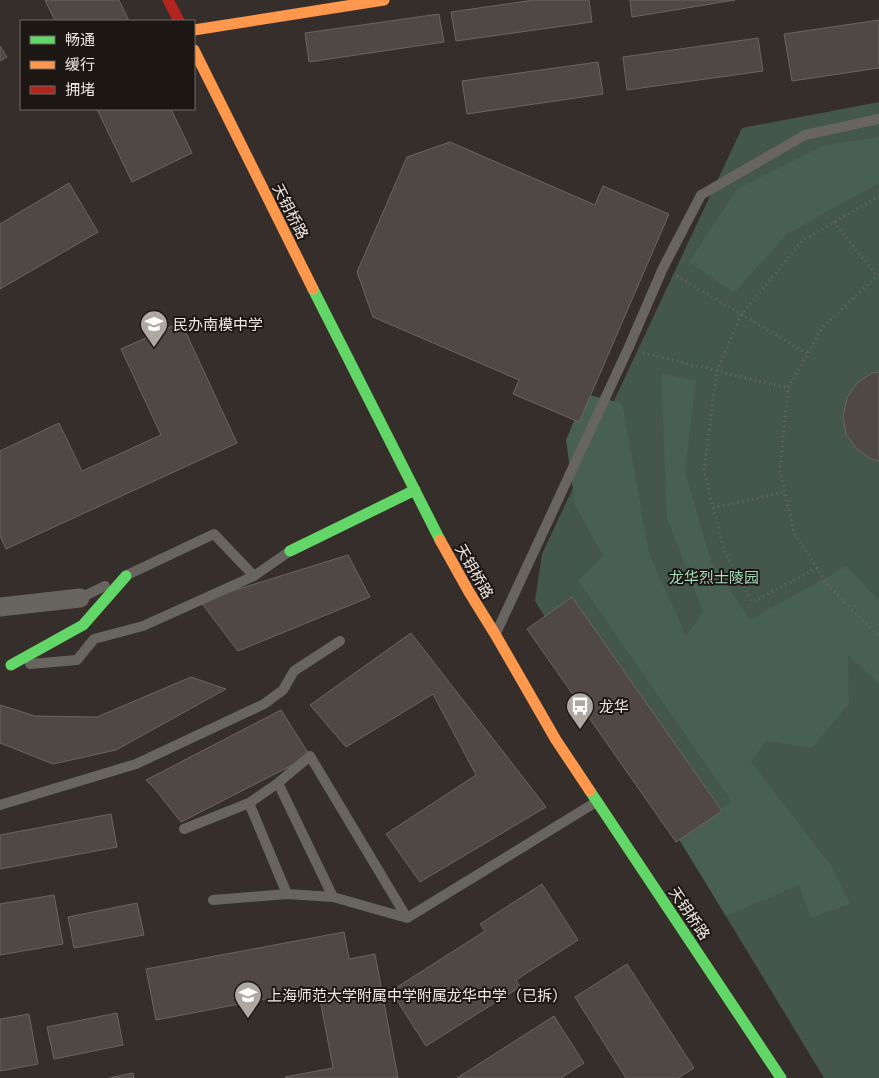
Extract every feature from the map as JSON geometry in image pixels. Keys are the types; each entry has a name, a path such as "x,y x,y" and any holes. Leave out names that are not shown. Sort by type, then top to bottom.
{"street":[{"path":"168,0 178,20"},
{"path":"195,30 384,0"},
{"name":"天钥桥路","path":"195,52 444,548 469,592 556,740 781,1078"},
{"path":"290,551 415,490"},
{"path":"5,662 83,625 126,576"},
{"path":"0,607 80,598"}],"lane":[{"path":"495,634 628,349 663,268 701,195 804,135 879,119"},
{"path":"80,598 214,534 254,576"},
{"path":"5,662 77,660 94,639 143,626 254,576 290,551"},
{"path":"0,805 136,764 264,704 283,690 294,671 340,641"},
{"path":"184,829 249,803 310,756 406,918"},
{"path":"278,782 333,897"},
{"path":"213,900 287,894 333,897 406,918 597,802"},
{"path":"249,803 287,894"}],"path":[{"path":"817,568 752,602 724,550 704,470 717,371 741,315 802,242 879,196"},
{"path":"834,222 878,276 822,328 788,388 780,470 794,533 829,586 879,637"},
{"path":"663,268 808,354"},
{"path":"628,349 788,388"},
{"path":"713,508 785,492"}],"green space":[{"name":"龙华烈士陵园","path":"879,102 879,1078 824,1078 535,601 542,554 742,128"},
{"path":"879,137 879,183 787,234 734,293 689,262 737,189 825,145"},
{"path":"661,373 696,381 685,472 711,561 750,620 847,566 879,601 879,684 848,655 849,704 812,748 766,741 751,762 832,867 850,904 811,918 799,885 726,916 675,833 732,802 578,580 603,556 575,505 566,440 585,394 622,403 649,553 686,636 703,612 667,518"}],"building":[{"path":"45,0 119,0 129,20 55,20"},
{"path":"534,0 589,0 592,22 456,41 451,12"},
{"path":"630,0 735,0 632,17"},
{"path":"439,14 444,42 309,62 305,33"},
{"path":"879,20 879,68 792,81 784,34"},
{"path":"758,38 763,71 627,90 623,57"},
{"path":"0,46 7,57 0,61"},
{"path":"598,62 603,94 467,114 462,81"},
{"path":"97,110 171,110 192,153 132,182"},
{"path":"450,142 595,205 603,186 669,214 579,422 513,394 519,380 373,317 357,272 407,157"},
{"path":"69,183 98,232 0,289 0,224"},
{"path":"181,322 237,443 6,549 0,536 0,451 59,423 82,471 161,435 121,349"},
{"path":"879,372 879,461 871,459 857,449 846,434 843,416 847,398 857,383 872,373"},
{"path":"348,555 370,597 238,651 200,601"},
{"path":"572,597 722,811 676,842 527,629"},
{"path":"411,633 546,807 420,882 386,834 476,775 433,694 346,747 310,705"},
{"path":"191,677 226,689 116,750 53,764 0,743 0,705 35,716 97,717"},
{"path":"281,710 310,756 181,822 146,780"},
{"path":"111,814 117,847 0,869 0,835"},
{"path":"542,884 578,940 516,980 520,987 426,1046 391,991 485,931 480,924"},
{"path":"54,895 63,944 0,955 0,904"},
{"path":"137,903 144,935 74,948 68,917"},
{"path":"344,932 349,959 375,954 398,1078 285,1077 333,1068 318,989 156,1020 146,969"},
{"path":"627,964 694,1068 678,1078 626,1078 575,997"},
{"path":"117,1013 123,1045 54,1059 47,1027"},
{"path":"29,1014 38,1064 0,1071 0,1019"},
{"path":"554,1016 584,1063 561,1078 457,1078"},
{"path":"133,1073 134,1078 109,1078"}],"traffic: fast":[{"path":"313,289 440,540"},
{"path":"290,551 415,490"},
{"path":"11,665 83,625 126,576"},
{"path":"590,791 781,1078"}],"traffic: slow":[{"path":"195,30 384,0"},
{"path":"195,52 313,289"},
{"path":"440,540 556,740 590,791"}],"traffic: jam":[{"path":"168,0 178,20"}],"place":[{"name":"民办南模中学","path":"154,348"},
{"name":"龙华","path":"580,730"},
{"name":"上海师范大学附属中学附属龙华中学（已拆）","path":"248,1019"}]}
